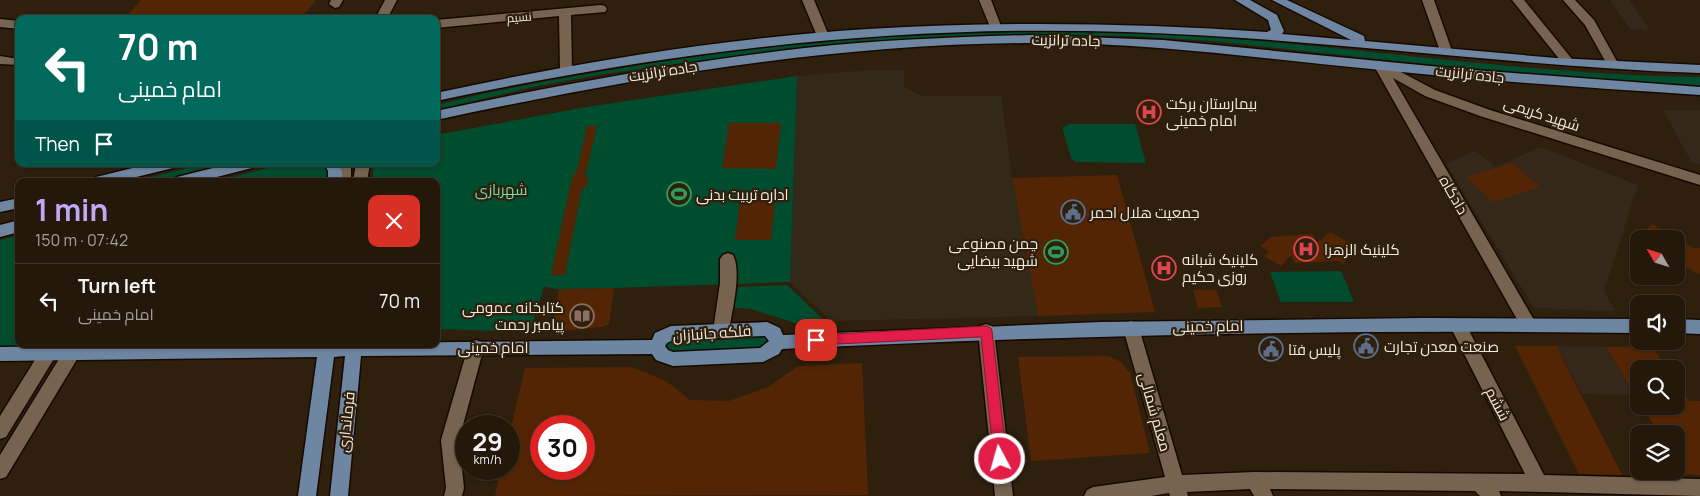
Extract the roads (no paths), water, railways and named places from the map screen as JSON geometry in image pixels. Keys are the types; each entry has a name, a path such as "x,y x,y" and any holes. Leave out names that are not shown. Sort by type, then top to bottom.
{"main road":[{"path":"1241,0 1273,18 1278,31 1270,36"},
{"path":"1278,0 1370,44"},
{"path":"1273,18 1292,7"},
{"name":"جاده ترانزیت","path":"440,96 566,70 668,54 888,30 995,26 1128,28 1270,36 1568,62 1700,69"},
{"name":"جاده ترانزیت","path":"440,115 606,80 742,59 887,44 1034,39 1123,41 1199,46 1534,81 1700,91"},
{"path":"113,178 156,167"},
{"path":"193,178 236,167"},
{"path":"0,208 15,204"},
{"path":"0,231 15,227"},
{"name":"امام خمینی","path":"778,342 986,331 1132,328 1383,324 1630,326"},
{"path":"1685,326 1700,326"},
{"name":"فلکه جانبازان","path":"767,329 774,333 778,342 773,349 763,355 673,359 662,354 657,347 662,338 671,333 767,329"},
{"name":"امام خمینی","path":"440,347 657,347"},
{"name":"امام خمینی","path":"0,354 233,348"},
{"name":"فرمانداری","path":"307,496 340,348"},
{"name":"فرمانداری","path":"339,496 340,348"}],"street":[{"path":"382,15 391,0"},
{"path":"808,0 823,36"},
{"path":"985,0 995,26"},
{"path":"1428,0 1446,51"},
{"path":"1518,0 1568,62"},
{"path":"1569,0 1590,23 1613,65"},
{"name":"نسيم","path":"440,24 601,9"},
{"path":"565,12 566,70"},
{"path":"0,22 15,24"},
{"path":"0,60 15,62"},
{"name":"شهید کریمی","path":"1380,65 1439,97 1700,180"},
{"name":"دادگاه","path":"1380,65 1529,325"},
{"path":"721,331 728,283 728,259"},
{"name":"ششم","path":"1458,326 1539,483"},
{"name":"معلم شمالی","path":"1132,328 1177,490"},
{"path":"986,331 1004,496"},
{"path":"453,496 455,488 450,440 476,347"},
{"path":"0,471 73,351"},
{"path":"0,431 49,352"},
{"path":"1093,496 1177,490 1259,488 1486,490 1539,483 1700,488"}],"place":[{"name":"بیمارستان برکت امام خمینی","path":"1149,112"},
{"name":"اداره تربیت بدنی","path":"679,194"},
{"name":"جمعیت هلال احمر","path":"1073,212"},
{"name":"کلینیک الزهرا","path":"1306,249"},
{"name":"چمن مصنوعی شهید بیضایی","path":"1056,252"},
{"name":"کلینیک شبانه روزی حکیم","path":"1164,268"},
{"name":"کتابخانه عمومی پیامبر رحمت","path":"582,316"},
{"name":"صنعت معدن تجارت","path":"1366,346"},
{"name":"پلیس فتا","path":"1271,349"}],"park label":[{"name":"شهربازی","path":"501,189"}]}
